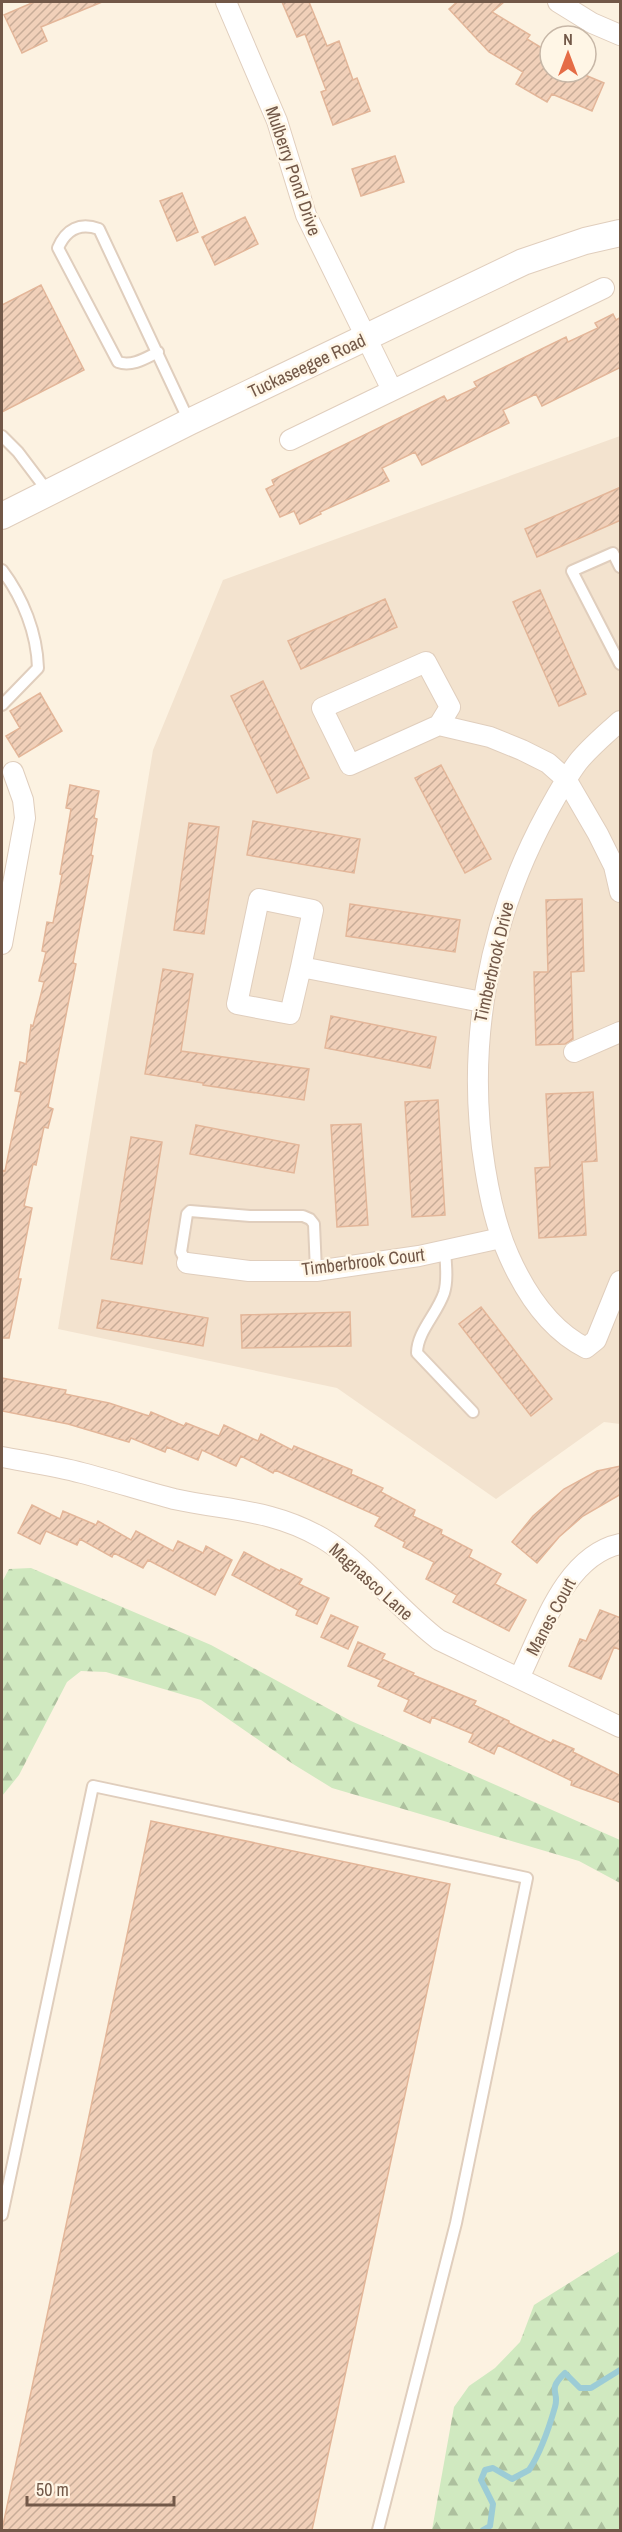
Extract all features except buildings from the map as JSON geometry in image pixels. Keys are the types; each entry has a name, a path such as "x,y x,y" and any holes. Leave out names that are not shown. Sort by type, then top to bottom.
{"street":[{"name":"Mulberry Pond Drive","path":"226,2 277,121 306,215 392,390"},
{"path":"558,2 592,23 621,35"},
{"name":"Tuckaseegee Road","path":"2,516 189,422 523,262 585,241 621,234"},
{"path":"290,440 604,288"},
{"path":"439,725 450,707 426,662 322,708 350,765 439,725 490,737 548,763 566,779 598,834 614,866 621,892"},
{"name":"Timberbrook Drive","path":"621,722 596,742 566,779 538,829 508,899 482,1002 478,1038 480,1140 492,1207 501,1238 515,1270 543,1312 569,1339 586,1348 596,1340 621,1281"},
{"path":"2,944 25,818 23,800 13,772"},
{"path":"259,899 313,910 301,967 290,1014 237,1004 259,899"},
{"path":"301,967 482,1002"},
{"path":"574,1052 621,1032"},
{"name":"Timberbrook Court","path":"187,1263 249,1271 316,1271 445,1251 501,1238"},
{"name":"Magnasco Lane","path":"2,1457 80,1472 177,1499 253,1511 293,1522 325,1540 347,1556 414,1621 439,1640 621,1726"},
{"name":"Manes Court","path":"519,1678 561,1592 579,1566 604,1548 621,1544"}],"lane":[{"path":"158,352 136,362 125,364 118,362 58,248 62,237 73,228 89,225 99,229 158,352 189,422"},
{"path":"2,436 18,452 49,493"},
{"path":"621,567 613,553 572,571 621,664"},
{"path":"2,570 26,612 38,648 38,669 2,705"},
{"path":"187,1263 181,1252 187,1214 190,1211 250,1216 303,1216 314,1224 316,1271"},
{"path":"445,1251 447,1277 444,1293 432,1320 417,1344 417,1353 473,1412"},
{"path":"2,2215 93,1786 527,1878 456,2223 378,2530"}],"shaded area":[{"path":"620,436 620,1424 604,1422 496,1499 337,1388 58,1329 153,750 223,580"}],"green space":[{"path":"31,1568 211,1645 351,1721 620,1840 620,1883 579,1861 332,1788 293,1764 201,1700 106,1672 81,1671 67,1682 19,1775 2,1796 2,1582 9,1569"},
{"path":"620,2251 620,2530 432,2530 454,2407 469,2386 495,2368 520,2342 534,2305"}],"waterway":[{"path":"483,2530 490,2526 493,2504 481,2480 485,2470 493,2468 512,2479 529,2470 541,2448 550,2423 556,2402 555,2387 559,2379 565,2373 580,2388 591,2388 620,2370"}]}
